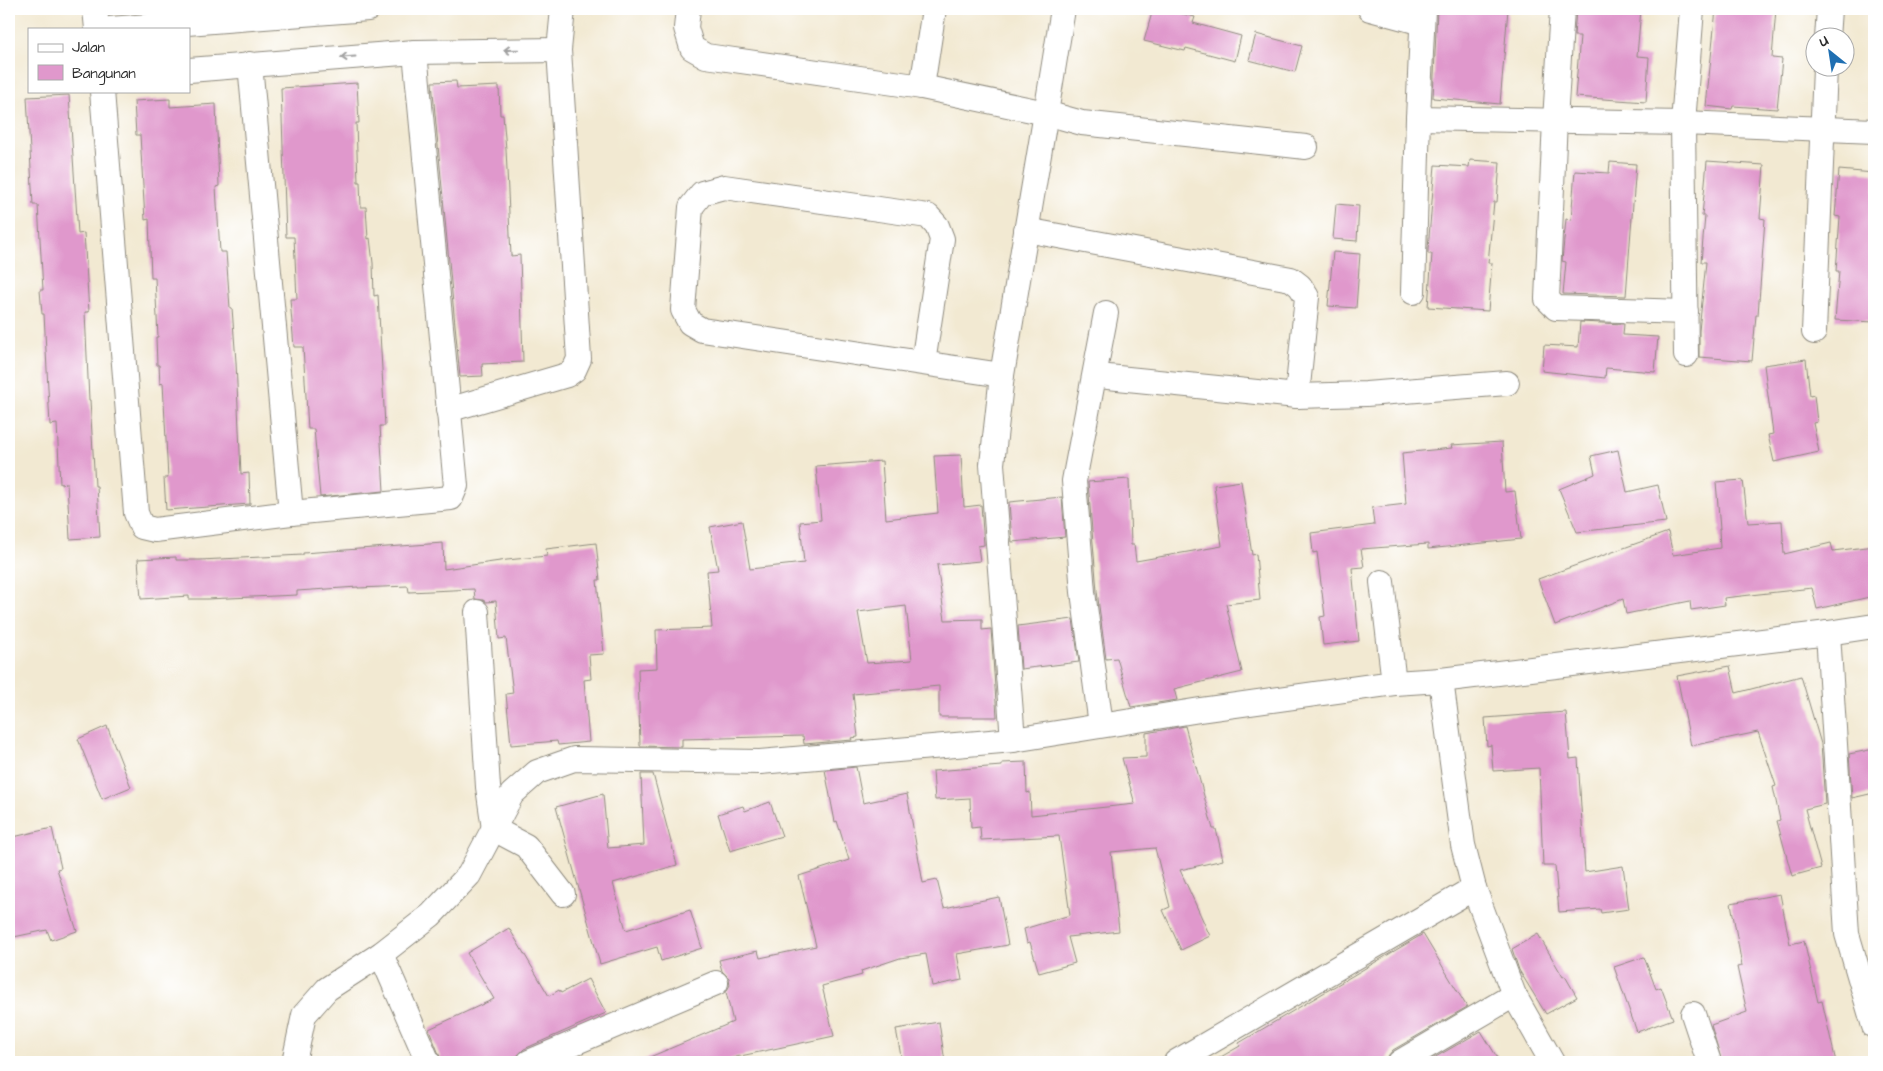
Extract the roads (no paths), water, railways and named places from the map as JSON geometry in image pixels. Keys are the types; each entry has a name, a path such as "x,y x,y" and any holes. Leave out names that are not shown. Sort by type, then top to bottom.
{"street":[{"path":"95,9 97,28"},
{"path":"123,28 368,9"},
{"path":"448,410 567,375 574,370 579,359 559,50 563,9"},
{"path":"688,9 686,28 692,48 706,56 922,87 1082,122 1306,147"},
{"path":"922,87 934,9"},
{"path":"1013,740 992,464 1002,375 1063,9"},
{"path":"1370,9 1423,16 1413,292"},
{"path":"1562,9 1547,299 1556,308 1686,312"},
{"path":"1686,356 1683,123 1692,9"},
{"path":"1828,28 1829,9"},
{"path":"190,70 415,52 559,50"},
{"path":"102,92 136,513 142,527 156,530 291,512 451,498 456,486 415,52"},
{"path":"250,64 291,512"},
{"path":"1814,332 1825,78"},
{"path":"1418,118 1683,123 1874,131"},
{"path":"923,363 942,239 937,226 928,216 724,187 702,193 691,207 683,310 690,323 702,330 1002,375"},
{"path":"1026,230 1291,278 1300,286 1307,297 1297,396"},
{"path":"1101,725 1083,592 1074,481 1106,313"},
{"path":"1108,377 1297,396 1366,394 1508,383"},
{"path":"1382,582 1394,683"},
{"path":"477,612 488,787 494,829"},
{"path":"294,1062 304,1015 327,989 381,954 431,915 469,876 512,794 537,772 574,759 760,762 1013,740 1101,725 1394,683 1441,680 1874,626"},
{"path":"1828,633 1847,934 1874,1026"},
{"path":"1441,680 1463,845 1474,888 1514,995 1552,1062"},
{"path":"494,829 526,846 563,894"},
{"path":"1176,1062 1474,888"},
{"path":"381,954 428,1062"},
{"path":"529,1062 716,983"},
{"path":"1400,1062 1514,995"},
{"path":"1693,1014 1709,1062"}]}
